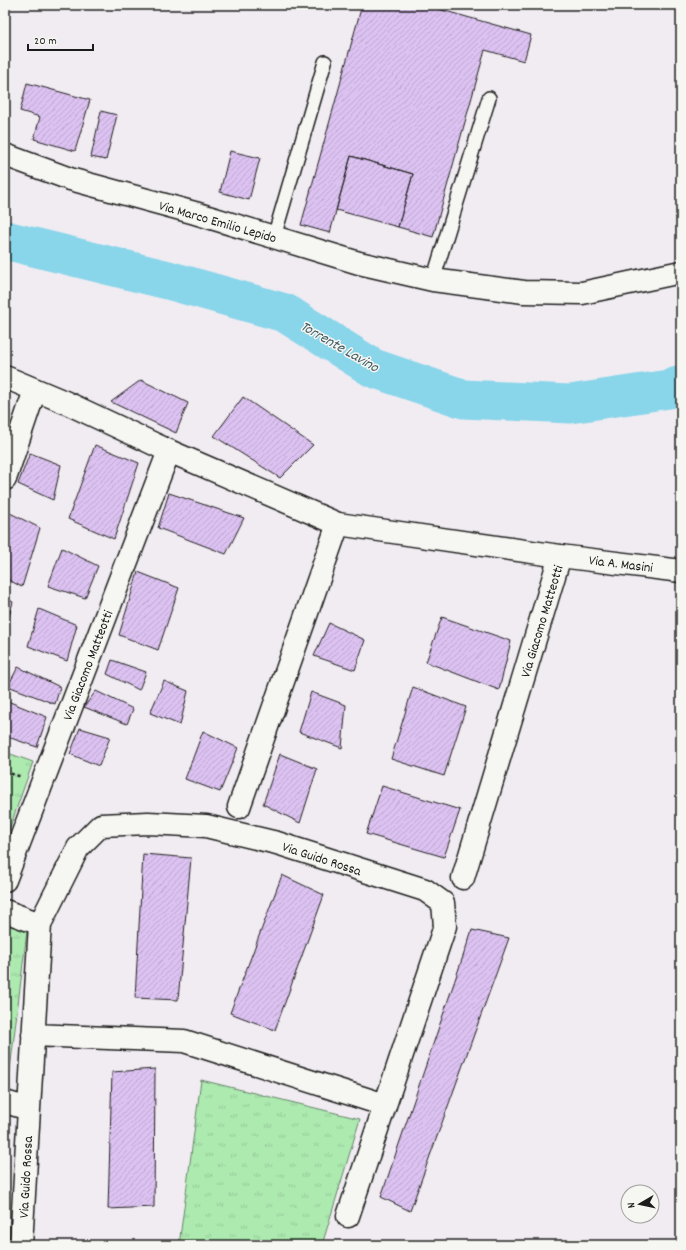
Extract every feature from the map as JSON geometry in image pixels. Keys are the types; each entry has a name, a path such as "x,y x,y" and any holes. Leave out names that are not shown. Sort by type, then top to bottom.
{"street":[{"name":"Via Marco Emilio Lepido","path":"5,155 70,179 195,213 359,263 433,280 524,292 582,292 681,272"},
{"name":"Via Giacomo Matteotti","path":"5,377 67,403 169,451 338,524 560,556 463,878"},
{"path":"5,479 35,390"},
{"name":"Via Giacomo Matteotti","path":"5,880 169,451"},
{"path":"238,807 338,524"},
{"name":"Via A. Masini","path":"560,556 681,571"},
{"name":"Via Guido Rossa","path":"21,1245 40,924 78,848 101,825 148,823 206,826 277,843 425,890 443,903 445,926 348,1216"},
{"path":"5,910 40,924"},
{"path":"33,1035 184,1041 385,1105"},
{"path":"5,1102 29,1109"}],"lane":[{"path":"274,237 325,62"},
{"path":"433,280 489,98"}],"green space":[{"path":"5,752 33,762 5,841"},
{"path":"5,923 27,931 9,1078 5,1077"},
{"path":"201,1080 360,1119 322,1245 179,1245"}],"building":[{"path":"362,5 424,5 531,35 524,61 485,50 433,237 398,227 413,174 351,156 330,233 301,225"},
{"path":"27,83 90,100 75,151 34,139 40,117 20,111"},
{"path":"101,111 117,115 106,160 91,157"},
{"path":"230,151 260,158 249,200 220,192"},
{"path":"351,156 413,174 398,227 336,210"},
{"path":"141,380 188,403 176,433 111,402"},
{"path":"243,397 313,445 280,478 214,436"},
{"path":"95,445 139,463 114,539 68,519"},
{"path":"30,453 61,465 53,500 18,484"},
{"path":"169,493 244,518 226,554 158,528"},
{"path":"8,512 40,528 22,587 5,578 5,520"},
{"path":"62,548 98,566 85,598 48,586"},
{"path":"138,572 179,588 158,650 119,635"},
{"path":"5,598 13,602 5,631"},
{"path":"39,609 77,625 67,661 28,646"},
{"path":"442,617 511,641 499,690 426,662"},
{"path":"329,623 365,640 355,670 314,656"},
{"path":"112,660 146,672 139,690 107,674"},
{"path":"18,667 60,687 55,704 8,686"},
{"path":"164,681 188,691 180,725 150,713"},
{"path":"413,687 466,707 444,776 391,759"},
{"path":"96,691 133,709 127,724 84,707"},
{"path":"311,692 346,705 342,748 299,732"},
{"path":"5,700 47,717 37,747 5,736"},
{"path":"80,728 110,737 99,766 70,754"},
{"path":"203,731 238,748 220,792 185,779"},
{"path":"280,754 317,769 300,823 263,804"},
{"path":"382,786 460,810 444,857 366,834"},
{"path":"143,854 191,858 178,1000 135,998"},
{"path":"282,875 324,895 275,1030 230,1013"},
{"path":"472,930 509,938 410,1211 381,1197"},
{"path":"155,1069 154,1207 108,1209 112,1072"}],"waterway":[{"name":"Torrente Lavino","path":"5,240 168,280 285,313 373,368 464,399 570,404 669,389 681,385"}]}
